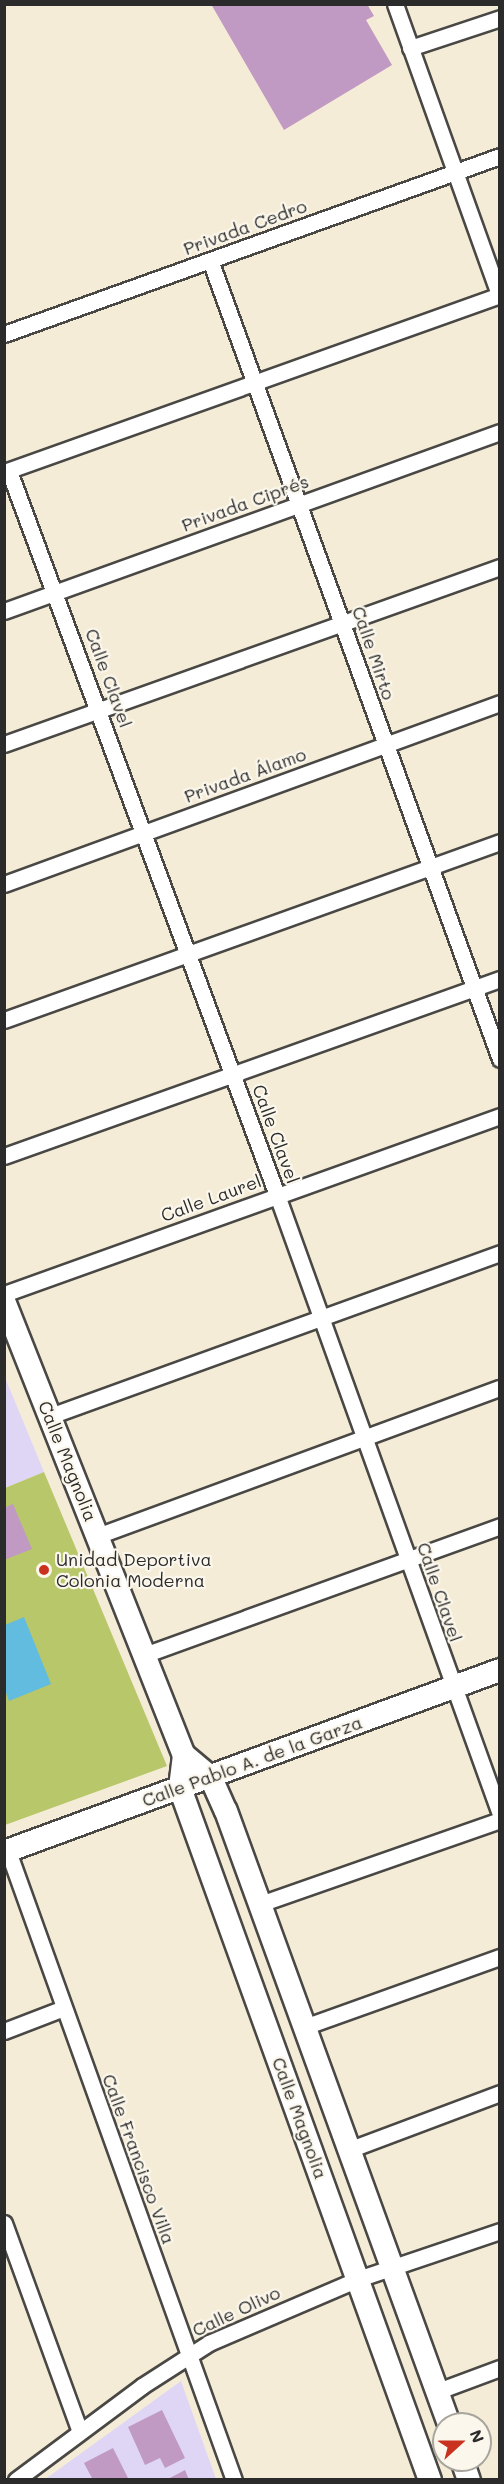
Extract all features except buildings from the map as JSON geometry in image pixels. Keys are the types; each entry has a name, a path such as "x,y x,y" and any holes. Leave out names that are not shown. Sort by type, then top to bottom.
{"street":[{"path":"7,472 254,380 499,296 395,4"},
{"path":"410,48 500,18"},
{"name":"Privada Cedro","path":"4,334 500,156"},
{"name":"Calle Mirto","path":"210,260 500,1059"},
{"name":"Privada Ciprés","path":"4,611 500,432"},
{"name":"Calle Clavel","path":"7,472 56,592 145,832 409,1559 452,1687 500,1814"},
{"path":"4,744 500,567"},
{"name":"Privada Álamo","path":"4,884 500,703"},
{"path":"4,1020 500,842"},
{"path":"4,1156 500,979"},
{"name":"Calle Laurel","path":"4,1294 500,1116"},
{"path":"50,1416 500,1253"},
{"name":"Calle Magnolia","path":"4,1301 184,1755 211,1778 307,2026 445,2412"},
{"path":"97,1536 364,1436 500,1388"},
{"path":"144,1655 500,1526"},
{"name":"Calle Pablo A. de la Garza","path":"6,1852 500,1670"},
{"name":"Calle Magnolia","path":"184,1755 180,1788 430,2480"},
{"path":"260,1904 500,1820"},
{"name":"Calle Francisco Villa","path":"6,1852 234,2480"},
{"path":"307,2026 500,1957"},
{"path":"4,2031 64,2008"},
{"path":"351,2149 500,2093"},
{"path":"4,2223 80,2432"},
{"name":"Calle Olivo","path":"16,2480 189,2354 358,2278 394,2269 500,2231"},
{"path":"438,2391 500,2368"}],"shaded area":[{"path":"4,1375 44,1472 5,1488 4,1488"},
{"path":"181,2381 216,2479 44,2480"}],"green space":[{"name":"Unidad Deportiva Colonia Moderna","path":"44,1472 167,1766 5,1825 5,1488"}],"water":[{"path":"24,1617 51,1684 9,1701 5,1690 5,1625"}],"place":[{"name":"Unidad Deportiva Colonia Moderna","path":"44,1570"}]}
